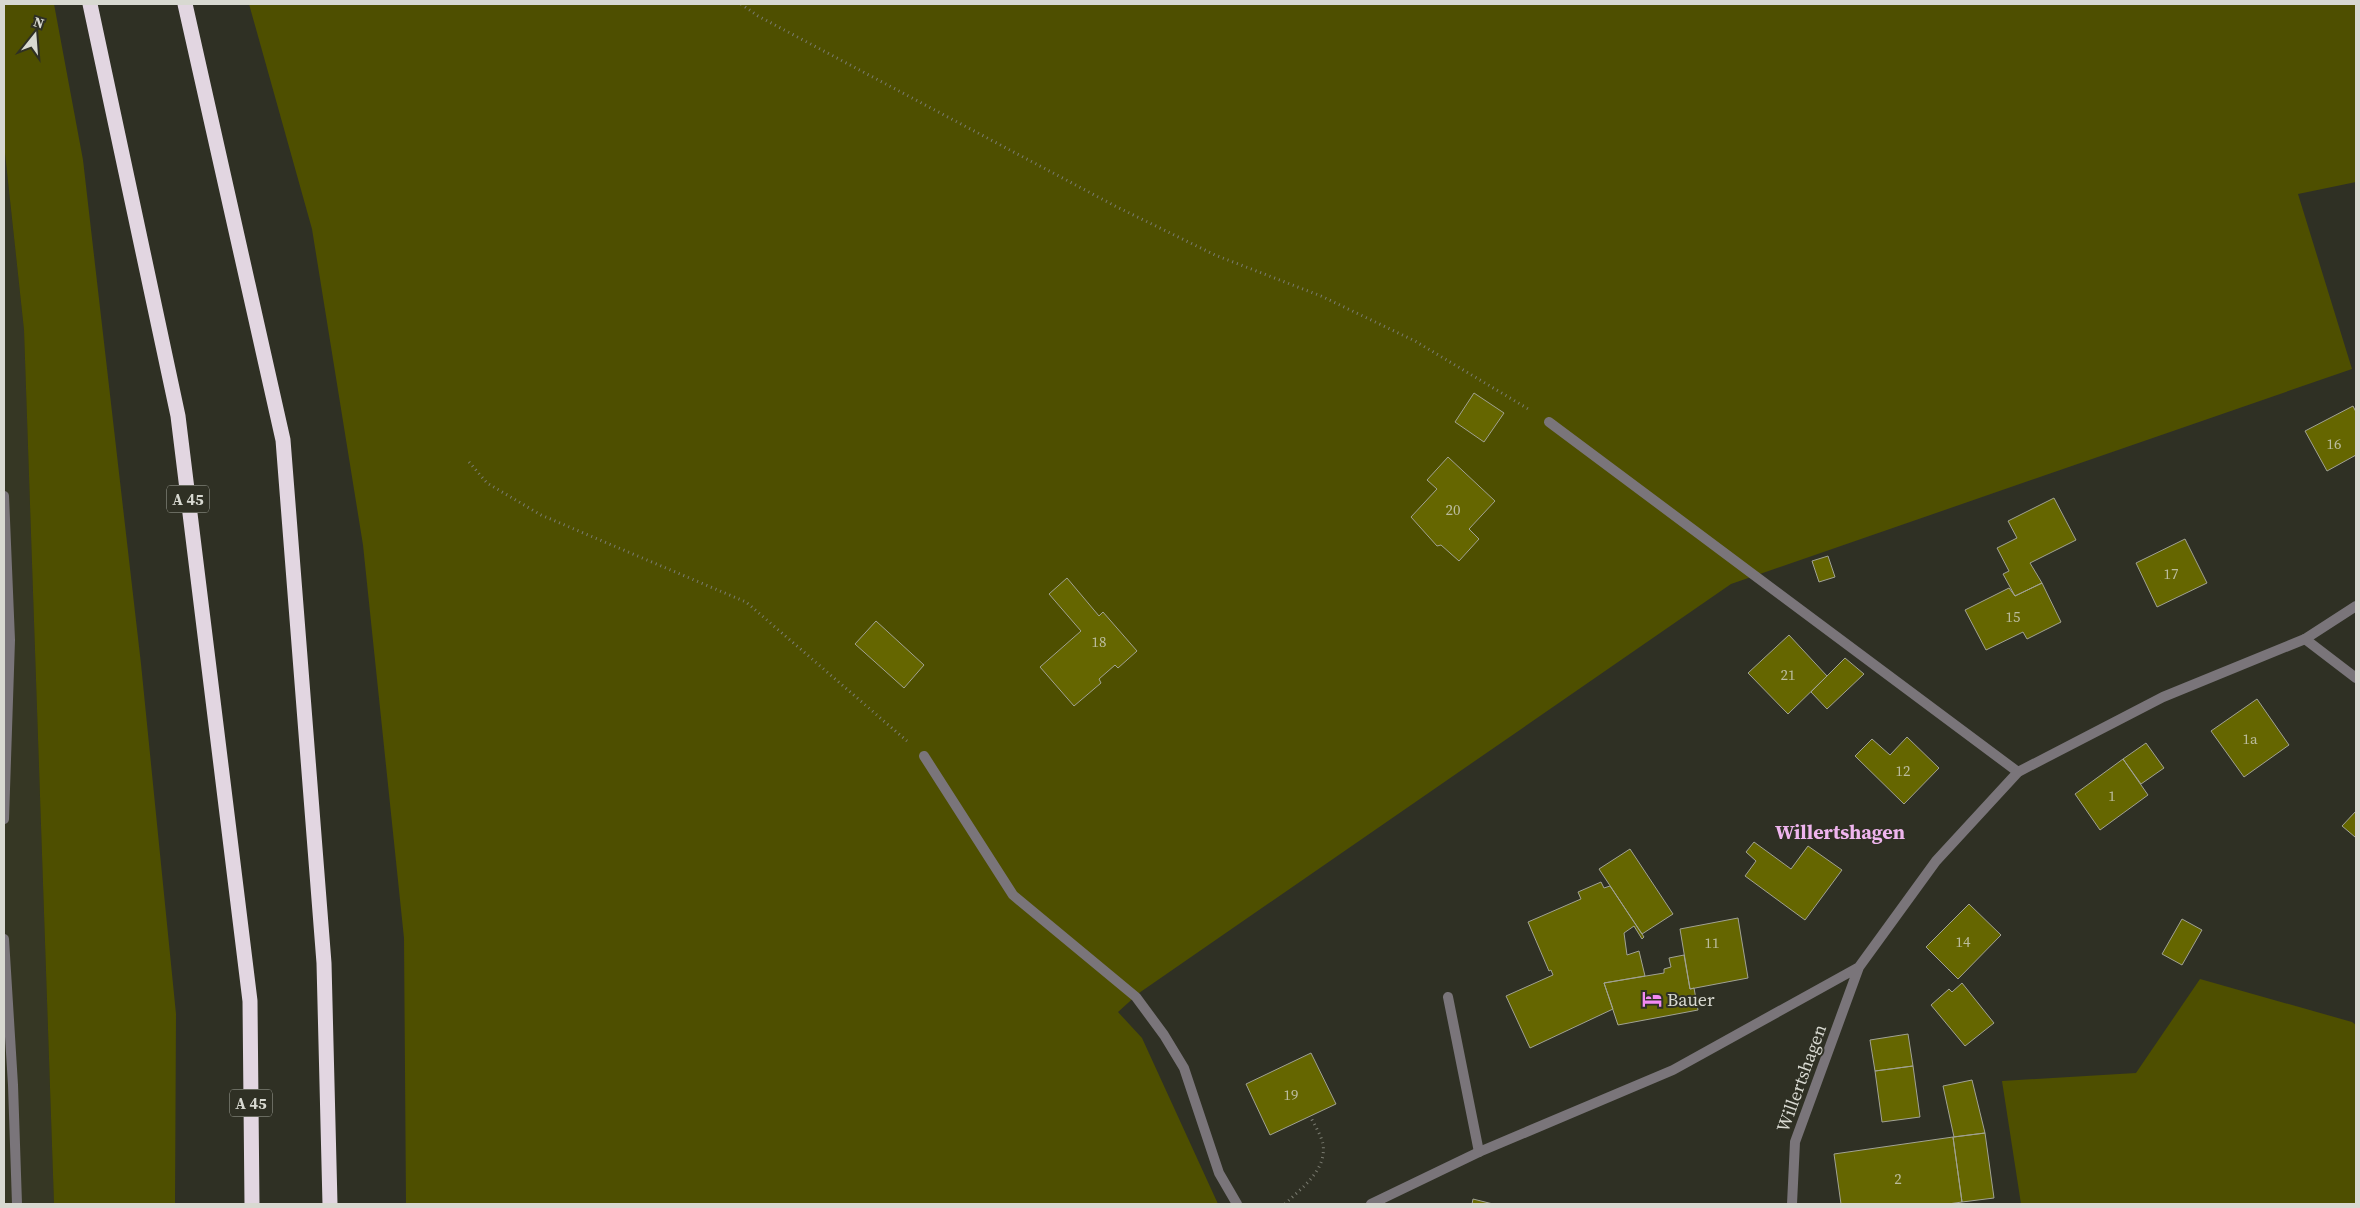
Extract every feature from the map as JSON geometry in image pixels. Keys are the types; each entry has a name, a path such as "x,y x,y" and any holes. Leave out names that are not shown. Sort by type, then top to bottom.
{"highway":[{"name":"A 45","path":"90,4 178,416 250,1001 252,1204"},
{"path":"184,4 283,440 324,963 330,1204"}],"street":[{"path":"1549,422 2018,772"},
{"path":"4,496 10,640 4,819"},
{"path":"1371,1204 1478,1152 1673,1070 1859,967 1936,861 2018,772 2163,697 2305,639 2356,606"},
{"path":"2305,639 2356,678"},
{"path":"924,756 1013,895 1136,997 1164,1035 1184,1068 1219,1173 1237,1204"},
{"path":"4,939 18,1204"},
{"name":"Willertshagen","path":"1792,1204 1795,1142 1859,967"},
{"path":"1448,997 1478,1152"}],"path":[{"path":"741,4 758,16 1117,207 1215,255 1321,296 1415,341 1549,422"},
{"path":"469,462 487,483 541,515 746,602 924,756"},
{"path":"1285,1204 1317,1172 1323,1157 1323,1144 1310,1116"}],"shaded area":[{"path":"4,4 54,4 83,160 141,664 176,1014 175,1204 54,1204 24,330 4,144"},
{"path":"249,4 2356,4 2356,182 2298,194 2352,369 1731,584 1139,993 1118,1012 1142,1038 1218,1204 406,1204 404,938 363,545 312,229"},
{"path":"4,144 24,330 54,1204 4,1204"},
{"path":"2200,979 2352,1022 2356,1025 2356,1204 2021,1204 2002,1081 2136,1073"}],"building":[{"path":"1474,393 1504,413 1484,442 1455,422"},
{"path":"2353,406 2356,412 2356,455 2327,471 2305,431"},
{"path":"1448,457 1495,501 1469,529 1479,539 1459,561 1441,545 1437,546 1411,517 1437,489 1427,480"},
{"path":"2054,498 2076,540 2030,563 2042,583 2015,596 2003,574 2009,571 1997,548 2017,538 2008,521"},
{"path":"2185,539 2207,583 2157,607 2136,563"},
{"path":"1828,556 1835,577 1819,582 1812,561"},
{"path":"1067,578 1099,616 1103,612 1137,651 1118,668 1115,665 1099,679 1101,683 1074,706 1040,667 1081,631 1049,594"},
{"path":"2042,583 2061,622 2027,639 2023,632 1986,650 1965,610 2009,588 2015,596"},
{"path":"876,621 924,665 904,688 855,644"},
{"path":"1789,635 1827,676 1788,714 1748,673"},
{"path":"1845,658 1864,674 1827,709 1811,692"},
{"path":"2257,699 2289,745 2244,777 2211,731"},
{"path":"1907,737 1939,768 1904,804 1855,756 1872,739 1890,755"},
{"path":"2146,743 2164,768 2141,784 2123,759"},
{"path":"2123,759 2148,795 2100,830 2075,794"},
{"path":"2356,811 2356,836 2355,837 2342,826"},
{"path":"1754,842 1791,869 1808,846 1842,870 1805,920 1745,876 1756,861 1746,852"},
{"path":"1630,849 1673,914 1642,934 1599,869"},
{"path":"1601,882 1604,888 1610,886 1644,937 1642,939 1634,926 1624,933 1627,955 1639,951 1645,976 1604,983 1613,1009 1530,1048 1506,996 1553,975 1551,970 1549,971 1528,922 1581,899 1578,892"},
{"path":"1969,904 2001,935 1958,979 1926,947"},
{"path":"1738,918 1748,978 1690,989 1680,929"},
{"path":"2182,919 2202,930 2182,965 2162,954"},
{"name":"Bauer","path":"1684,955 1690,989 1694,988 1698,1010 1618,1025 1604,983 1664,973 1664,969 1671,967 1669,958"},
{"path":"1962,983 1994,1023 1965,1046 1931,1005 1949,989 1952,992"},
{"path":"1908,1034 1913,1066 1875,1071 1870,1040"},
{"path":"1311,1053 1336,1104 1270,1135 1246,1084"},
{"path":"1913,1066 1920,1117 1882,1122 1875,1071"},
{"path":"1972,1080 1985,1133 1954,1137 1943,1086"},
{"path":"1985,1133 1994,1198 1962,1202 1953,1137"},
{"path":"1953,1137 1962,1202 1948,1204 1841,1204 1834,1154"},
{"path":"1473,1199 1493,1204 1472,1204"}],"place":[{"name":"Bauer","path":"1652,999"}],"district":[{"name":"Willertshagen","path":"1840,832"}]}
